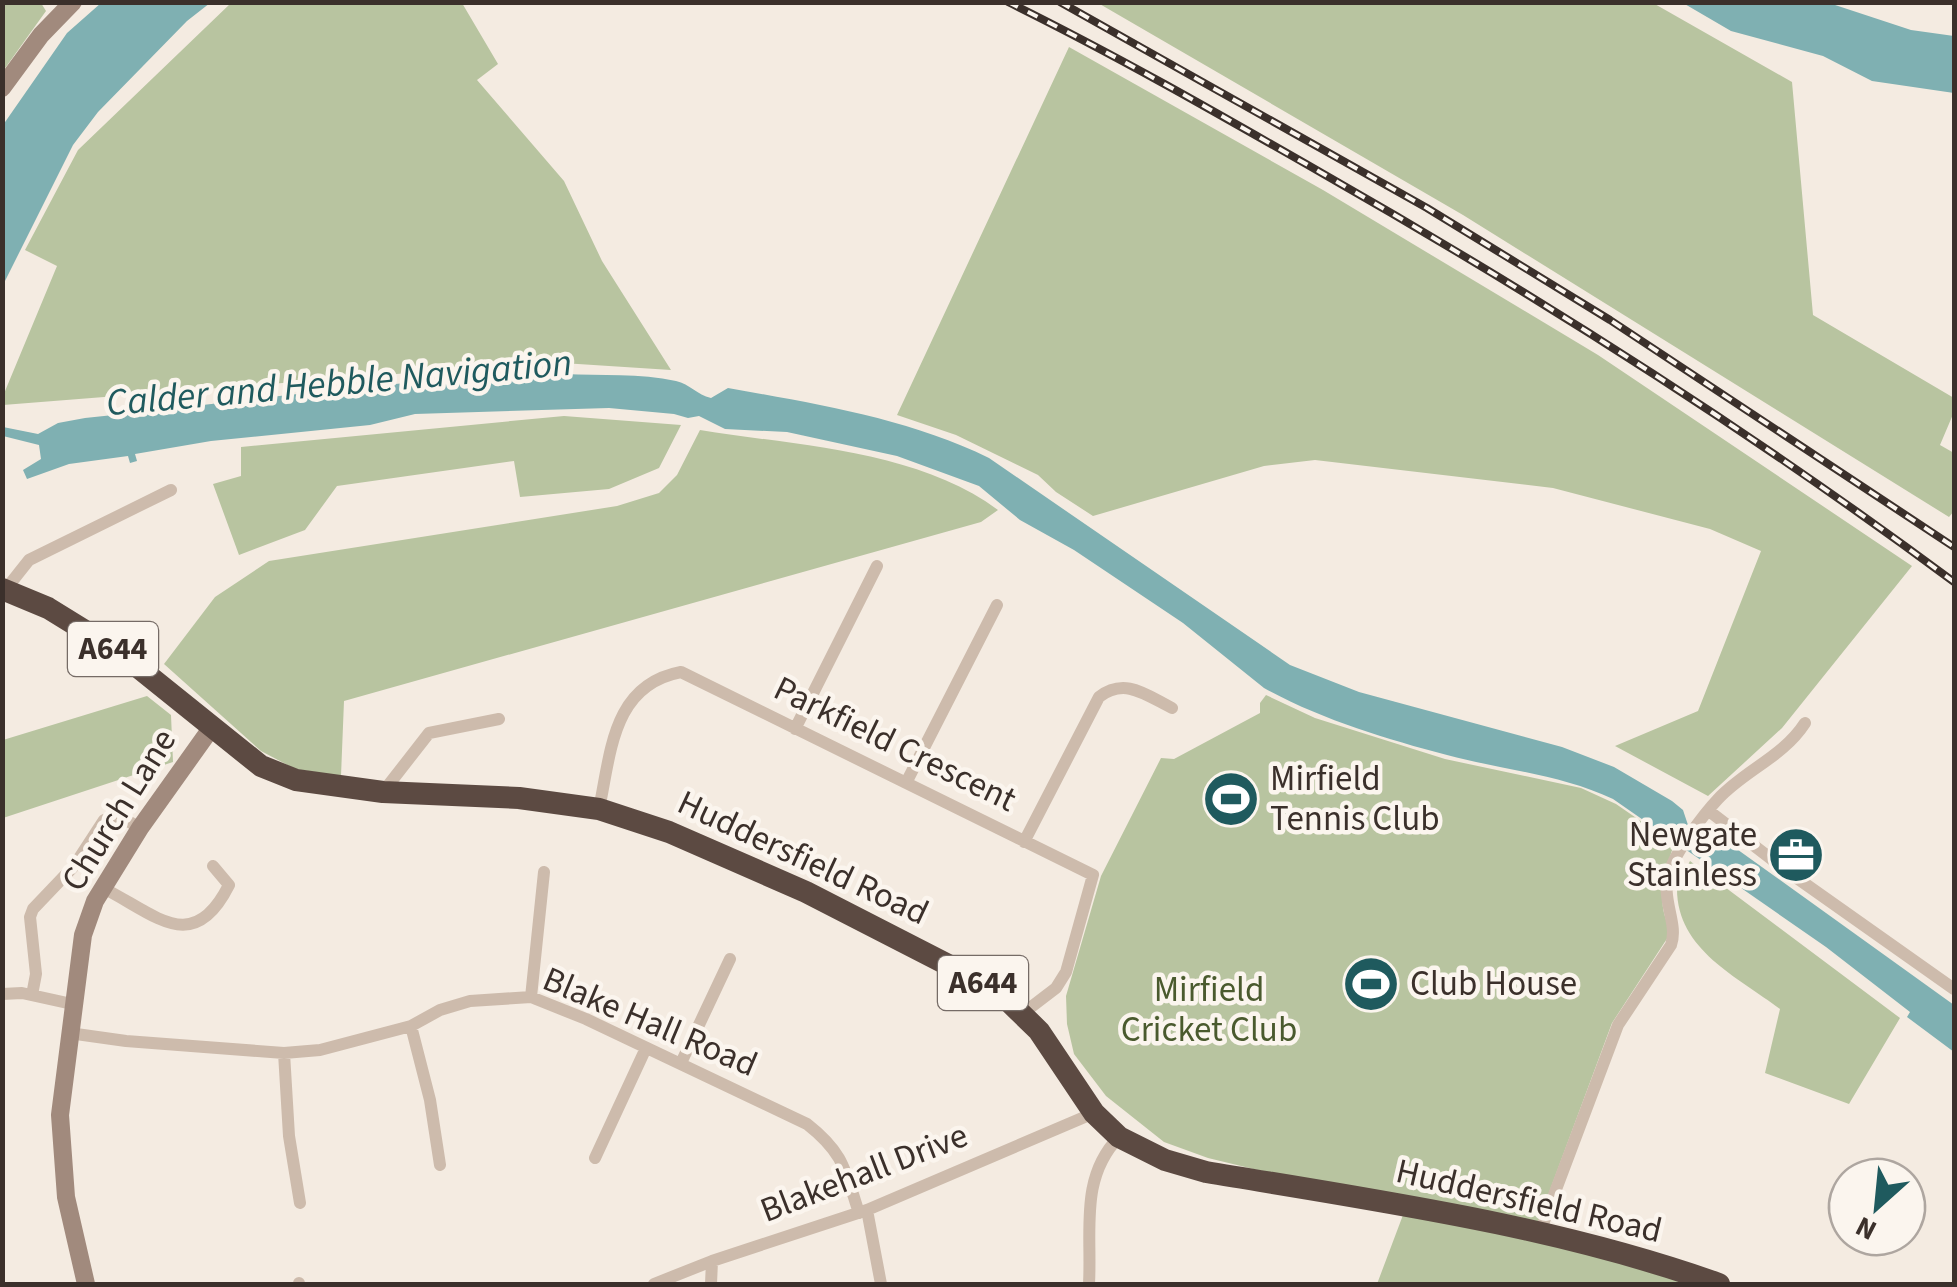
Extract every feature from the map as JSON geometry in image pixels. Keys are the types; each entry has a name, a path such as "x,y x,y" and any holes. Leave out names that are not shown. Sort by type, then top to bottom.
{"highway":[{"name":"Huddersfield Road","path":"4,589 48,608 95,637 261,766 296,780 383,792 519,798 599,809 701,845 806,892 997,990 1039,1031 1094,1113 1119,1137 1165,1160 1206,1172 1478,1218 1719,1284"}],"street":[{"path":"2,88 62,7"},
{"path":"4,589 29,560 172,490"},
{"path":"795,729 877,566"},
{"path":"906,783 998,605"},
{"name":"Parkfield Crescent","path":"599,809 618,718 637,693 659,676 680,672 1092,875 1066,972 1056,988 1022,1014"},
{"path":"1024,842 1099,697 1111,688 1128,686 1172,708"},
{"path":"383,792 429,733 499,719"},
{"path":"1540,1232 1618,1026 1676,932 1666,901 1669,872 1718,798 1794,740 1805,722"},
{"name":"Church Lane","path":"86,1284 64,1180 60,1114 83,935 103,888 140,828 212,728"},
{"path":"32,995 36,974 30,916 33,909 74,866 108,817 119,816 140,828"},
{"path":"1705,816 1954,989"},
{"path":"103,888 170,925 194,926 218,908 229,885 213,866"},
{"path":"531,997 544,872"},
{"path":"682,1063 730,959"},
{"path":"2,994 32,995 72,1004"},
{"name":"Blake Hall Road","path":"68,1033 126,1042 284,1053 320,1050 411,1026 470,1000 531,997 682,1063 807,1124 832,1144 863,1212 881,1284"},
{"path":"411,1026 430,1100 440,1165"},
{"path":"595,1158 646,1048"},
{"path":"284,1053 289,1136 300,1204"},
{"name":"Blakehall Drive","path":"654,1284 863,1212 1094,1113"},
{"path":"1089,1284 1089,1191 1098,1165 1119,1137"},
{"path":"712,1261 712,1284"}],"green space":[{"path":"4,3 41,3 46,11 3,71"},
{"path":"231,3 462,3 498,64 477,80 564,181 602,261 671,370 547,362 3,405 3,396 57,266 25,250 78,150"},
{"path":"1098,3 1653,3 1792,82 1813,315 1954,398 1954,412 1940,445 1954,453 1954,511 1949,517 1463,215"},
{"path":"1069,47 1323,190 1598,355 1912,566 1782,728 1708,796 1615,746 1698,711 1761,551 1710,529 1553,488 1315,460 1264,466 1093,516 1038,475 956,435 897,415"},
{"path":"564,416 681,425 659,468 609,489 520,497 514,461 337,486 305,530 239,555 213,484 241,476 241,447"},
{"path":"700,430 894,463 931,474 998,510 981,522 344,701 341,776 295,769 261,751 164,664 215,597 269,561 617,506 659,493 677,475"},
{"name":"Mirfield Cricket Club","path":"1266,695 1315,718 1445,759 1581,788 1616,804 1674,844 1662,899 1672,931 1612,1023 1537,1225 1299,1180 1208,1158 1164,1142 1106,1096 1074,1054 1066,996 1101,876 1161,758 1174,759 1260,713 1260,703"},
{"path":"147,696 171,715 173,762 3,818 3,740"},
{"path":"1690,861 1900,1018 1849,1104 1765,1073 1780,1009 1713,960 1687,929 1677,889"},
{"path":"1403,1215 1539,1241 1712,1284 1377,1284"}],"water":[{"path":"101,3 210,3 187,21 98,112 73,145 3,285 3,125 67,33"},
{"path":"1683,3 1829,3 1911,30 1954,36 1954,93 1872,81 1823,56 1731,31"},
{"path":"564,374 662,378 681,382 711,398 728,388 828,407 926,432 989,458 1290,665 1359,692 1562,747 1614,767 1672,801 1683,810 1688,825 1704,838 1727,842 1954,1005 1954,1052 1907,1017 1910,1012 1826,947 1613,799 1552,778 1401,742 1330,719 1285,699 1264,688 1183,623 1074,550 1020,520 979,486 897,456 787,432 725,429 699,416 609,408 415,414 370,425 211,441 135,454 137,461 130,463 128,456 69,464 27,479 23,470 41,459 39,445 3,436 3,427 38,434 58,423 85,418 324,391"}],"railway":[{"path":"1008,2 1204,106 1483,267 1722,419 1954,582"},
{"path":"1060,2 1427,208 1610,320 1954,547"}],"place":[{"name":"Mirfield Tennis Club","path":"1231,799"},
{"name":"Newgate Stainless","path":"1796,855"},
{"name":"Club House","path":"1371,984"}],"water label":[{"name":"Calder and Hebble Navigation","path":"339,383"}]}
